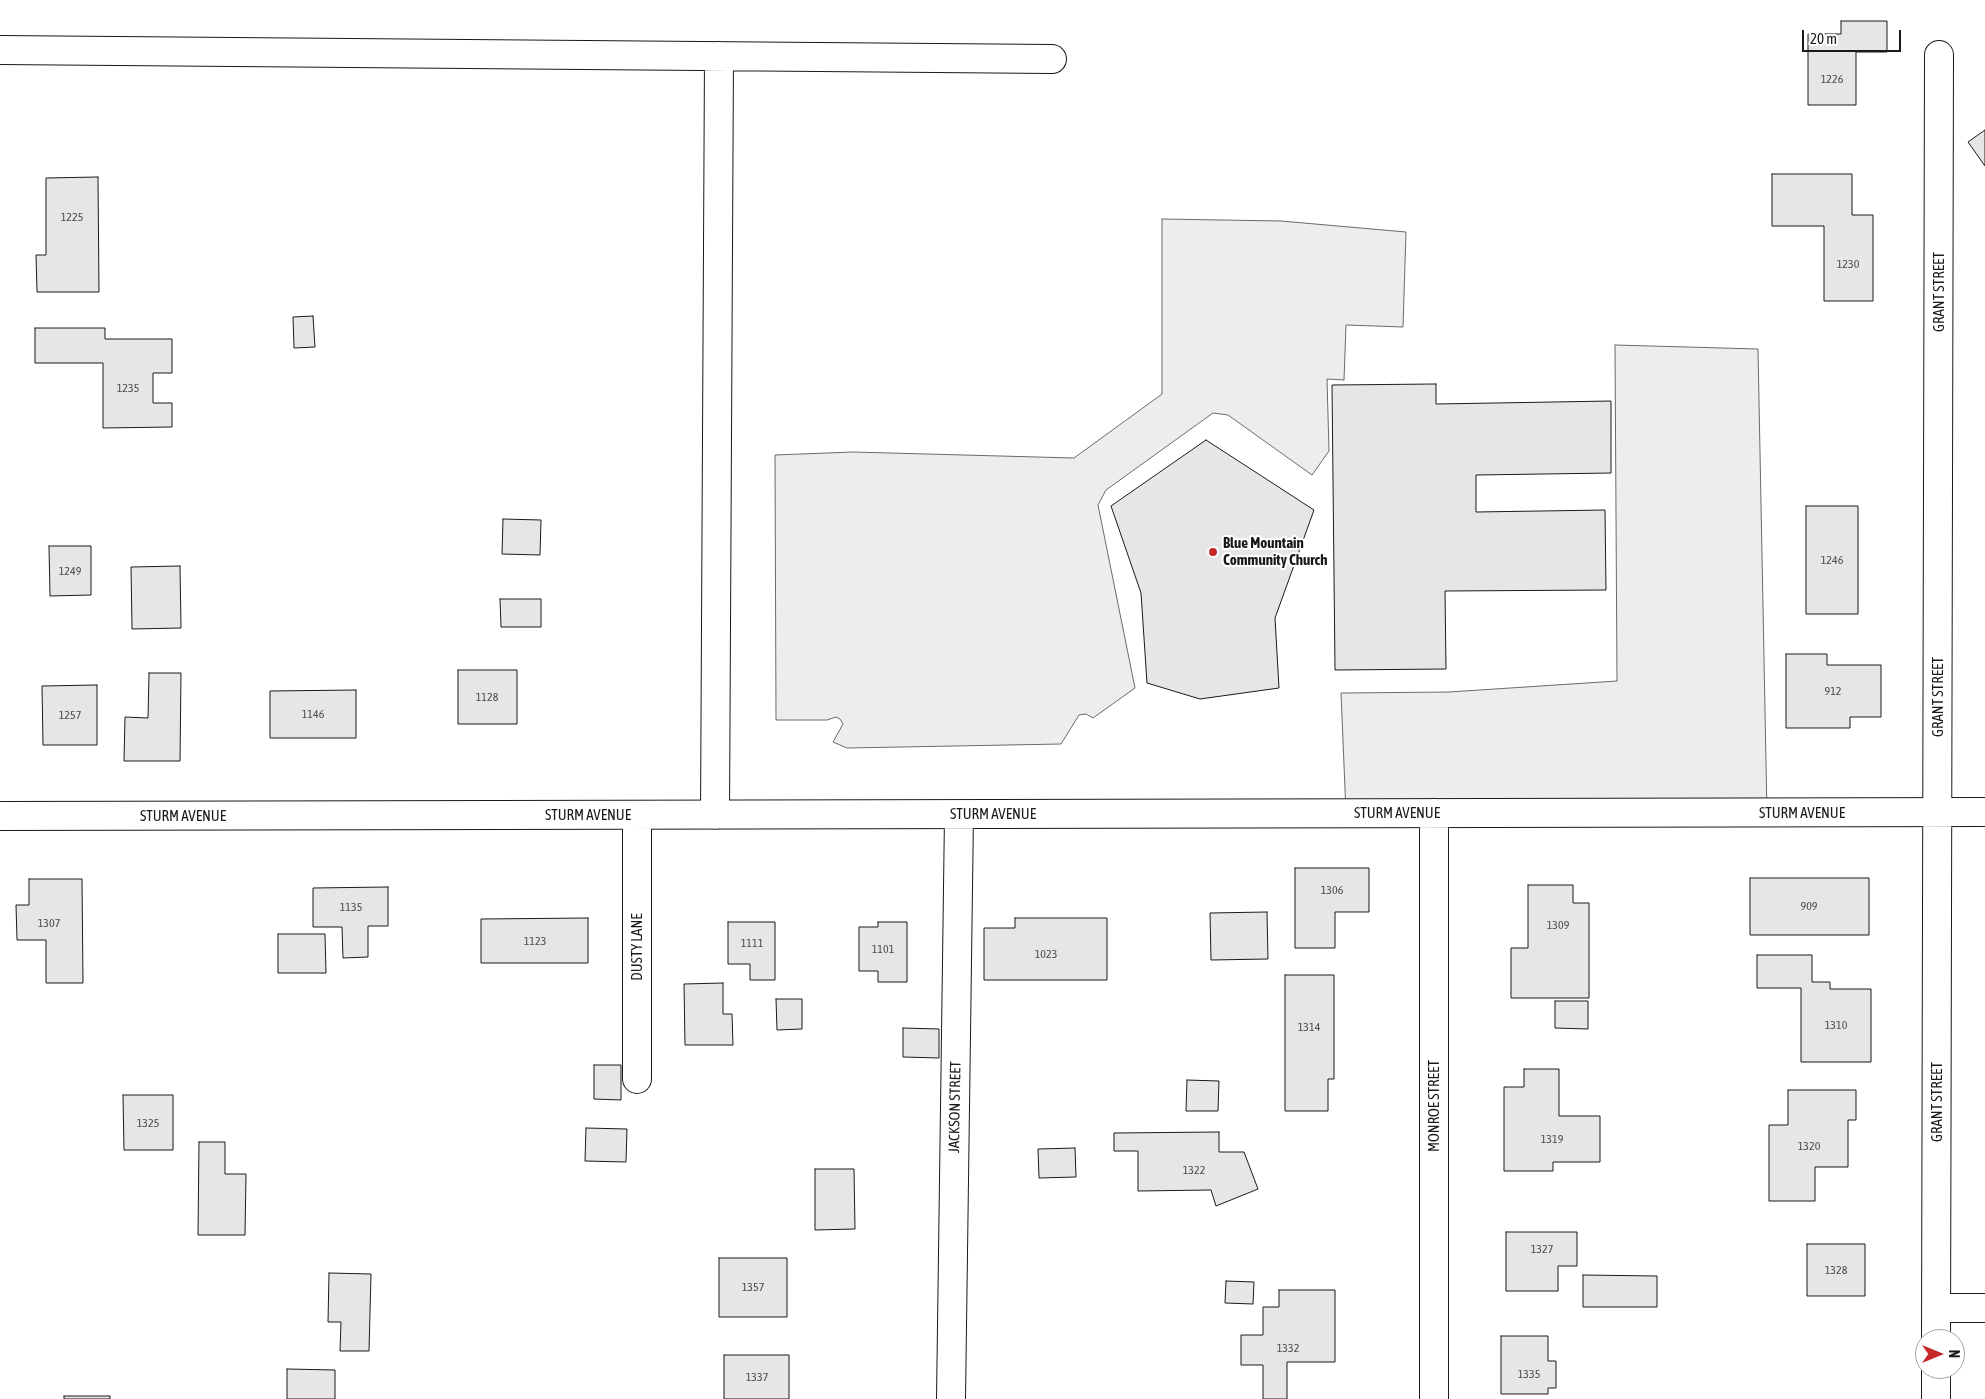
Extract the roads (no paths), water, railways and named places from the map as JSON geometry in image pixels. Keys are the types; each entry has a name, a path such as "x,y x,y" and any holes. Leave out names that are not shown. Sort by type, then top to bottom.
{"street":[{"path":"0,50 1052,59"},
{"name":"GRANT STREET","path":"1936,1329 1939,55"},
{"path":"715,815 719,56"},
{"name":"STURM AVENUE","path":"0,816 1985,812"},
{"name":"MONROE STREET","path":"1434,814 1434,1399"},
{"name":"DUSTY LANE","path":"637,815 637,1079"},
{"name":"JACKSON STREET","path":"951,1399 958,815"},
{"path":"1936,1308 1985,1308"},
{"path":"1936,1379 1936,1399"}],"place":[{"name":"Blue Mountain Community Church","path":"1213,552"}]}
